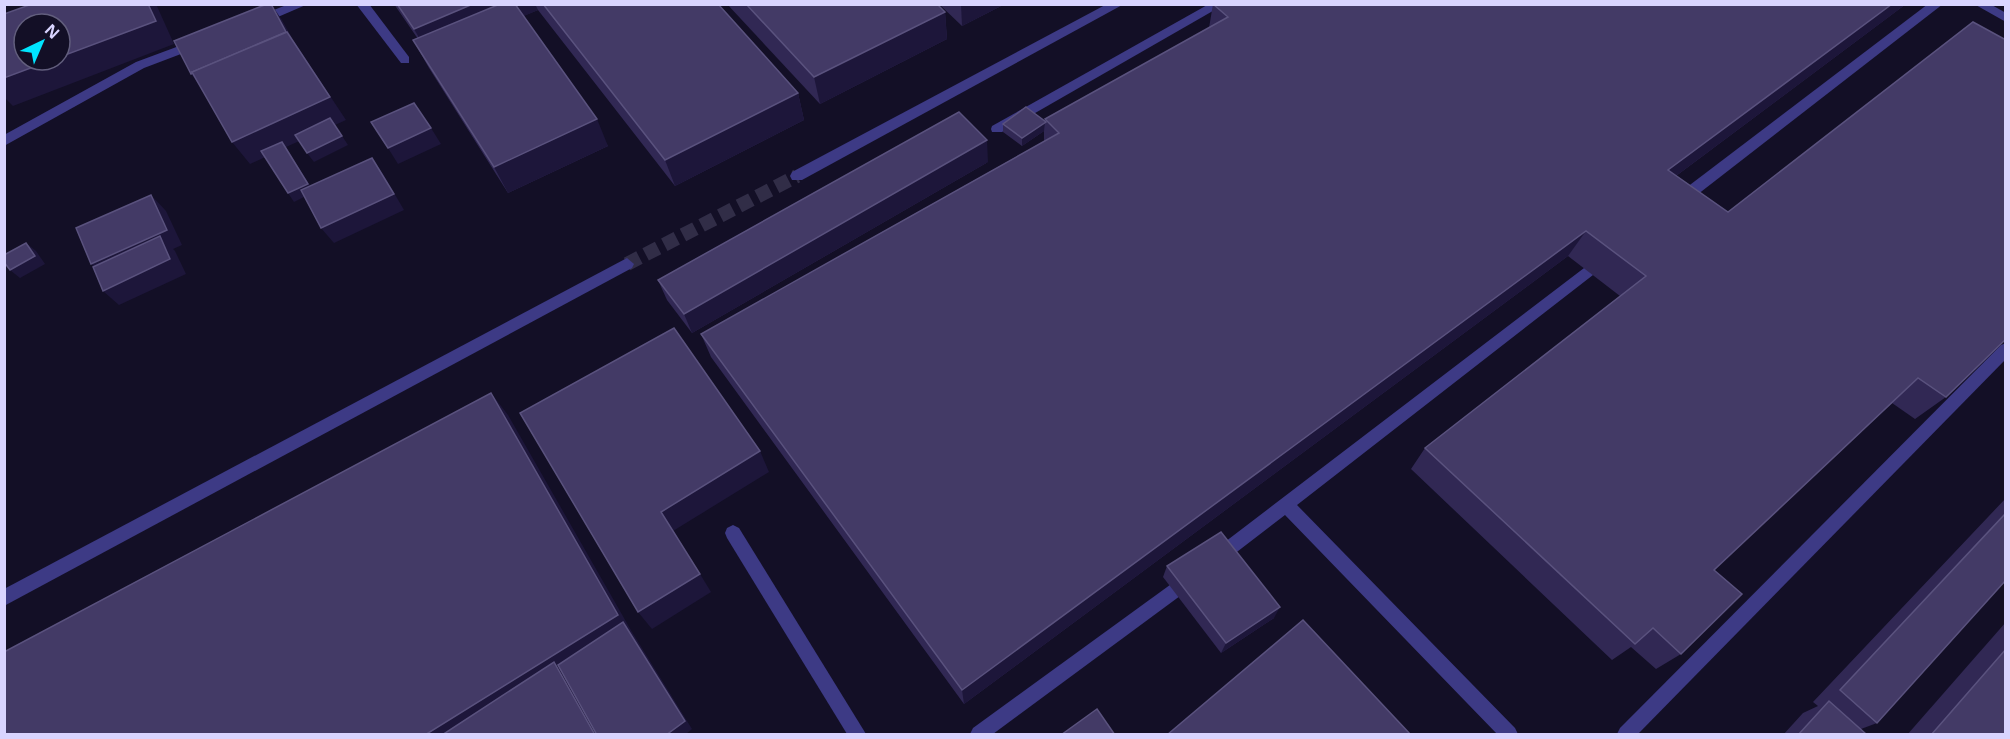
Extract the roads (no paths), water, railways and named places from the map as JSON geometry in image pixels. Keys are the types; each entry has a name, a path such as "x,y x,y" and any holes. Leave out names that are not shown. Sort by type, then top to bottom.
{"lane":[{"path":"248,25 302,4"},
{"path":"362,4 405,60"},
{"path":"797,176 1056,35 1118,4"},
{"path":"997,129 1219,4"},
{"path":"1668,209 1937,4"},
{"path":"1980,4 2006,18"},
{"path":"4,141 140,65 216,37"},
{"path":"4,598 627,264"},
{"path":"1223,553 1287,506 1588,271"},
{"path":"1626,735 2006,349"},
{"path":"1287,506 1509,735"},
{"path":"733,533 857,735"},
{"path":"980,735 1174,590"}],"tunnel":[{"path":"627,264 797,176"}]}
